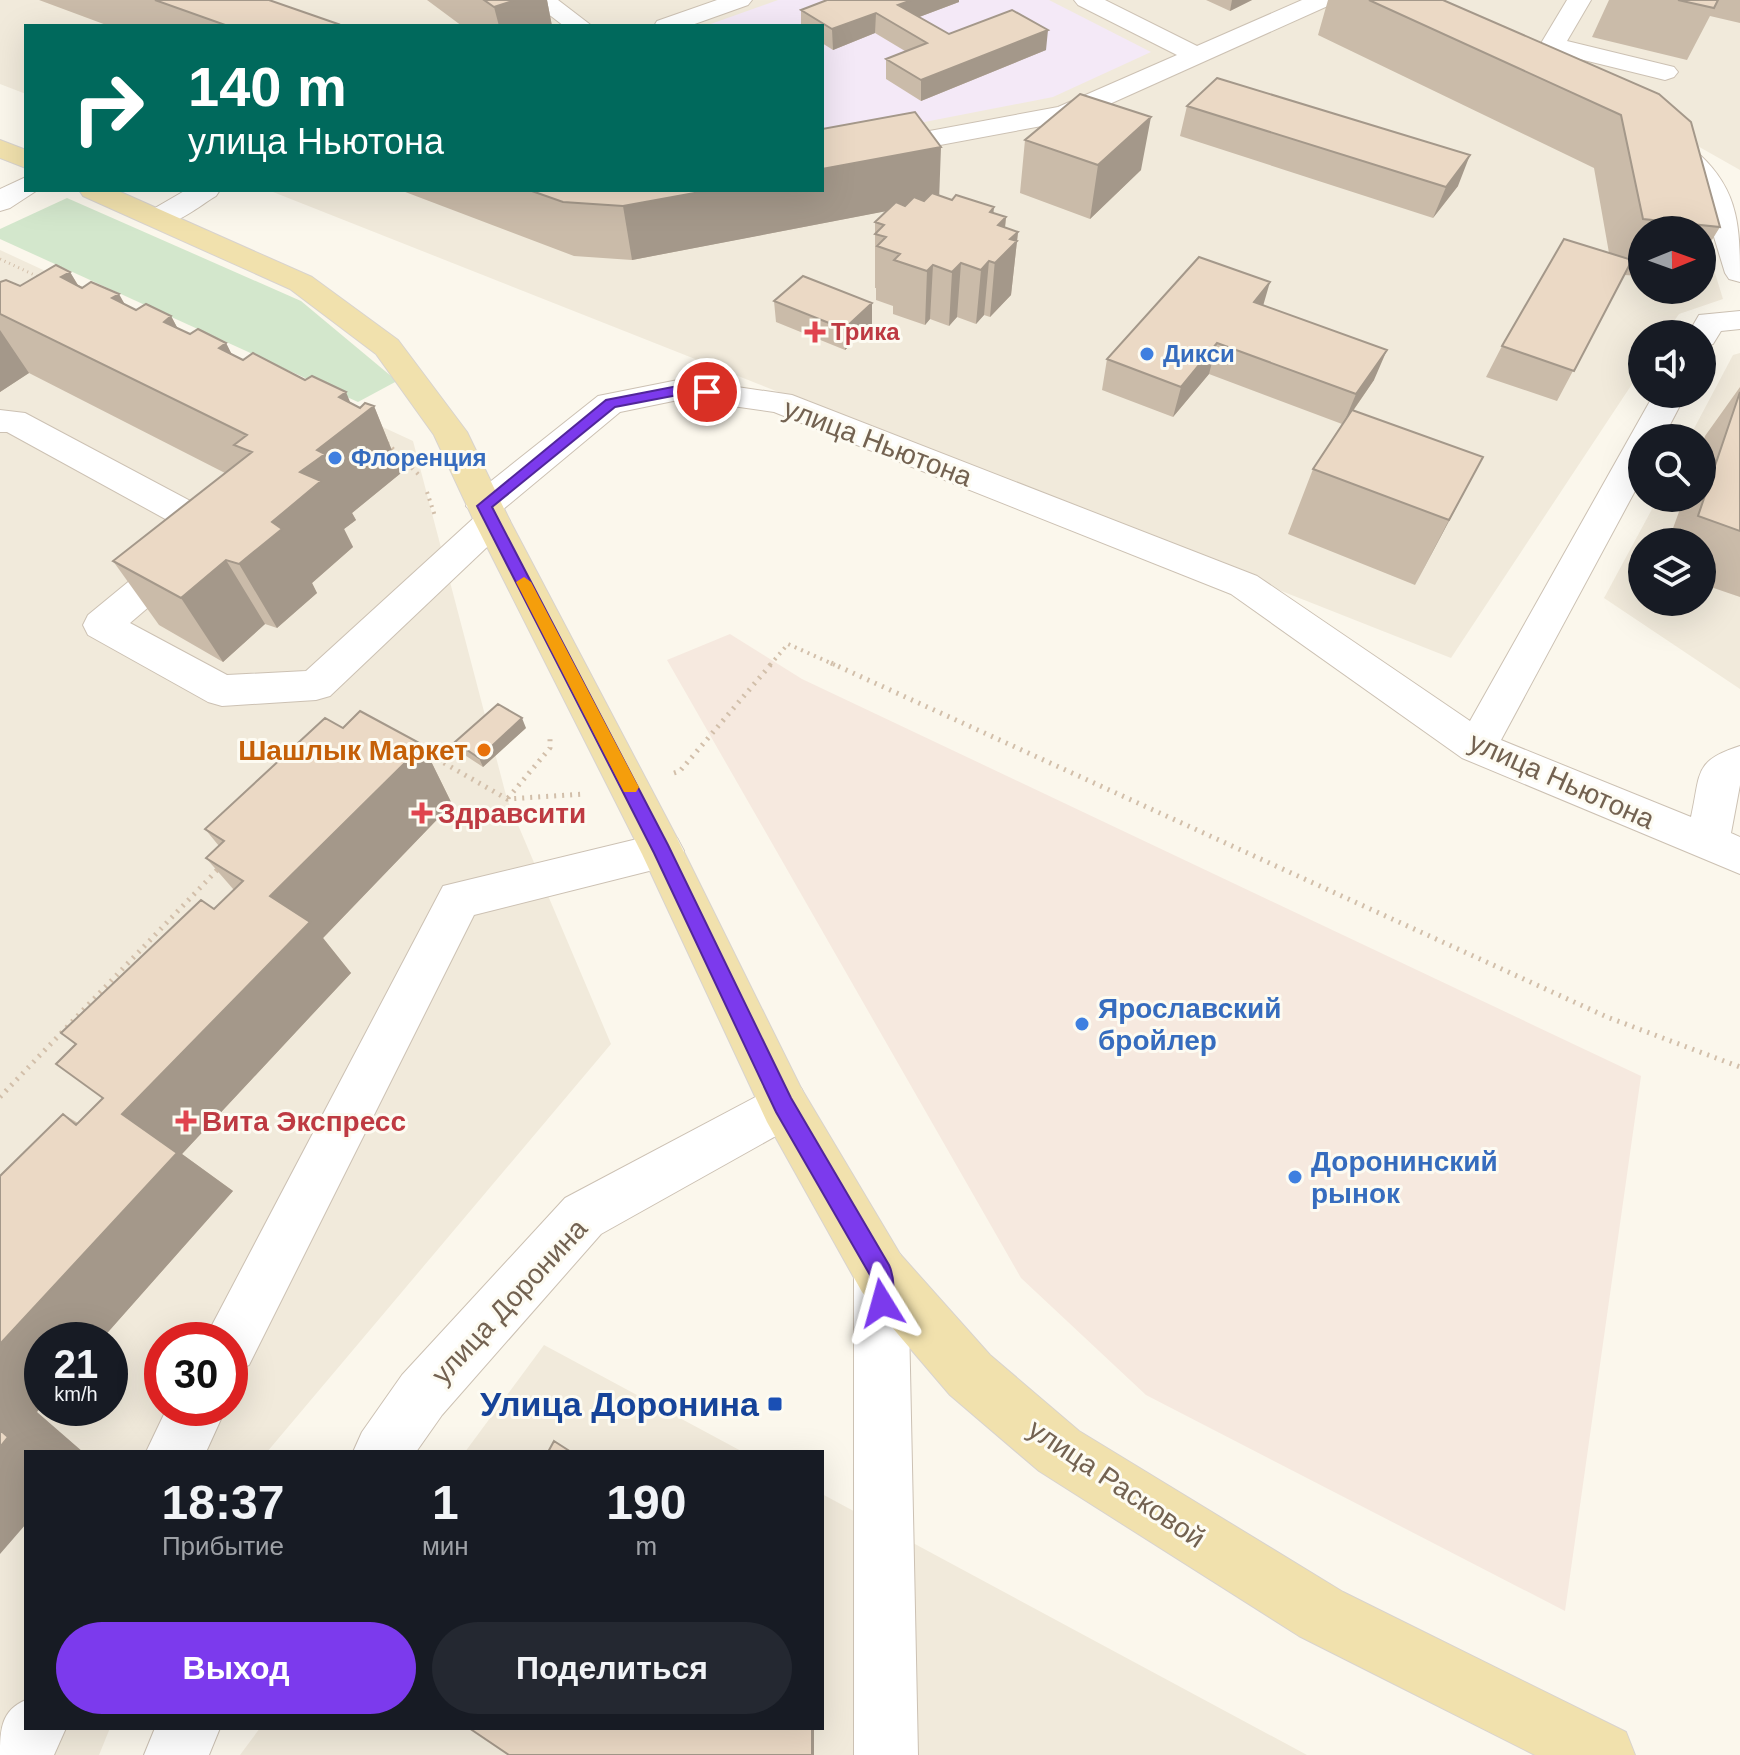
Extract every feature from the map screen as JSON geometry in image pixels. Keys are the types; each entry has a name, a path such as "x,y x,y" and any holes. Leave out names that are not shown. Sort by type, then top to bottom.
{"main road":[{"path":"0,148 24,159"},
{"path":"98,192 301,283 387,347 450,432 488,513"},
{"name":"улица Расковой","path":"488,513 632,790 784,1105 881,1273 970,1375 1059,1451 1321,1614 1603,1755"}],"street":[{"path":"542,0 577,24"},
{"path":"672,24 740,0"},
{"path":"1086,0 1196,55"},
{"path":"824,159 1065,114 1322,0"},
{"path":"1579,0 1552,45 1665,72"},
{"path":"1629,125 1671,143 1710,178 1740,273"},
{"path":"0,202 24,186"},
{"path":"158,218 203,192"},
{"path":"1716,322 1740,320"},
{"name":"улица Ньютона","path":"0,421 13,421 215,530 102,625 222,691 316,685 450,560 488,513 610,403 683,389 780,402 1244,585 1476,747 1723,850"},
{"path":"1476,747 1628,471"},
{"path":"1723,850 1722,771 1740,762"},
{"path":"242,1322 459,900 662,851"},
{"name":"улица Доронина","path":"383,1450 422,1395 583,1216 784,1105"},
{"path":"881,1273 886,1755"},
{"path":"176,1450 189,1426"},
{"path":"20,1755 33,1730"},
{"path":"176,1755 187,1730"}],"path":[{"path":"0,259 44,279"},
{"path":"377,434 422,478"},
{"path":"427,491 450,560"},
{"path":"421,750 507,799 632,790 680,771 788,644 1607,1017 1740,1067"},
{"path":"507,799 550,748 550,724"},
{"path":"0,1097 230,856"}],"shaded area":[{"path":"0,0 1325,0 1625,133 1640,216 1628,216 1628,304 1708,304 1679,314 1675,320 1628,320 1628,390 1451,658 273,192 824,192 824,24 24,24 24,93 0,84"},
{"path":"778,0 1049,0 1151,52 1053,97 824,142 824,24 711,24"},
{"path":"1398,0 1740,0 1740,170 1574,76"},
{"path":"0,250 413,441 507,799 611,1044 269,1450 24,1450 24,1730 109,1730 99,1755 0,1755"},
{"path":"1716,276 1723,299 1716,301"},
{"path":"1740,353 1740,689 1631,616 1716,616 1716,528 1642,528 1650,512 1716,512 1716,424 1696,424 1705,408 1716,408 1716,387 1733,355"},
{"path":"1628,554 1628,614 1604,598"},
{"name":"Доронинский рынок","path":"730,634 802,679 1641,1076 1565,1611 1146,1395 1021,1278 667,660"},
{"path":"544,1345 739,1450 466,1450"},
{"path":"824,1495 1307,1755 240,1755 259,1730 824,1730"}],"green space":[{"path":"67,198 301,301 397,381 358,402 0,239 0,229"}],"building":[{"path":"155,0 269,0 338,24 222,24"},
{"path":"484,0 516,0 494,7"},
{"path":"827,0 912,0 898,5 949,34 1012,10 1048,30 921,80 886,59 927,43 876,13 832,29 801,10"},
{"path":"1369,0 1443,0 1659,94 1691,122 1720,227 1716,227 1716,216 1642,216 1621,115"},
{"path":"1678,0 1718,0 1714,8"},
{"path":"1217,78 1470,155 1446,187 1187,106"},
{"path":"1080,94 1151,117 1098,165 1025,140"},
{"path":"915,112 941,147 824,169 824,129"},
{"path":"535,192 700,192 623,206 563,202"},
{"path":"932,193 952,200 956,195 994,207 990,212 1006,217 998,225 1018,232 1010,239 1017,241 995,263 989,261 981,270 961,263 952,272 933,265 927,271 894,260 900,254 877,246 886,237 875,234 884,225 875,222 896,202 905,206 914,197 924,201"},
{"path":"1564,239 1628,259 1628,268 1574,371 1502,346"},
{"path":"1199,257 1270,282 1254,302 1387,350 1356,394 1217,343 1181,387 1107,359"},
{"path":"56,265 70,272 61,277 82,288 91,282 119,294 112,298 136,310 146,304 171,316 164,322 190,334 198,329 226,343 219,348 243,360 253,353 305,380 312,376 346,392 339,397 360,408 365,403 374,406 317,450 325,454 300,472 321,481 272,522 282,529 239,564 226,560 181,598 113,561 252,452 234,445 247,435 0,314 0,282 6,280 20,286"},
{"path":"803,276 872,303 844,329 774,301"},
{"path":"1740,392 1740,531 1698,516 1699,512 1716,512 1716,463"},
{"path":"1352,410 1483,457 1449,520 1313,469"},
{"path":"498,704 522,718 479,758 455,742"},
{"path":"360,711 423,745 270,896 310,922 122,1114 177,1153 0,1344 0,1176 63,1114 76,1125 103,1098 56,1064 76,1044 61,1033 201,900 214,909 243,881 206,858 224,841 205,829 325,718 343,728"},
{"path":"0,1430 8,1437 0,1447"},
{"path":"554,1441 568,1450 549,1450"},
{"path":"472,1730 812,1730 812,1755 509,1755"}],"slow traffic":[{"path":"524,582 630,787"}],"place":[{"name":"Трика","path":"815,332"},
{"name":"Дикси","path":"1147,354"},
{"name":"Флоренция","path":"335,458"},
{"name":"Шашлык Маркет","path":"484,750"},
{"name":"Здравсити","path":"422,813"},
{"name":"Ярославский бройлер","path":"1082,1024"},
{"name":"Вита Экспресс","path":"186,1121"},
{"name":"Доронинский рынок","path":"1295,1177"},
{"name":"Улица Доронина","path":"775,1404"}],"route":[{"path":"707,392 683,389 610,403 484,506 632,790 784,1105 881,1273 882,1303"}]}
